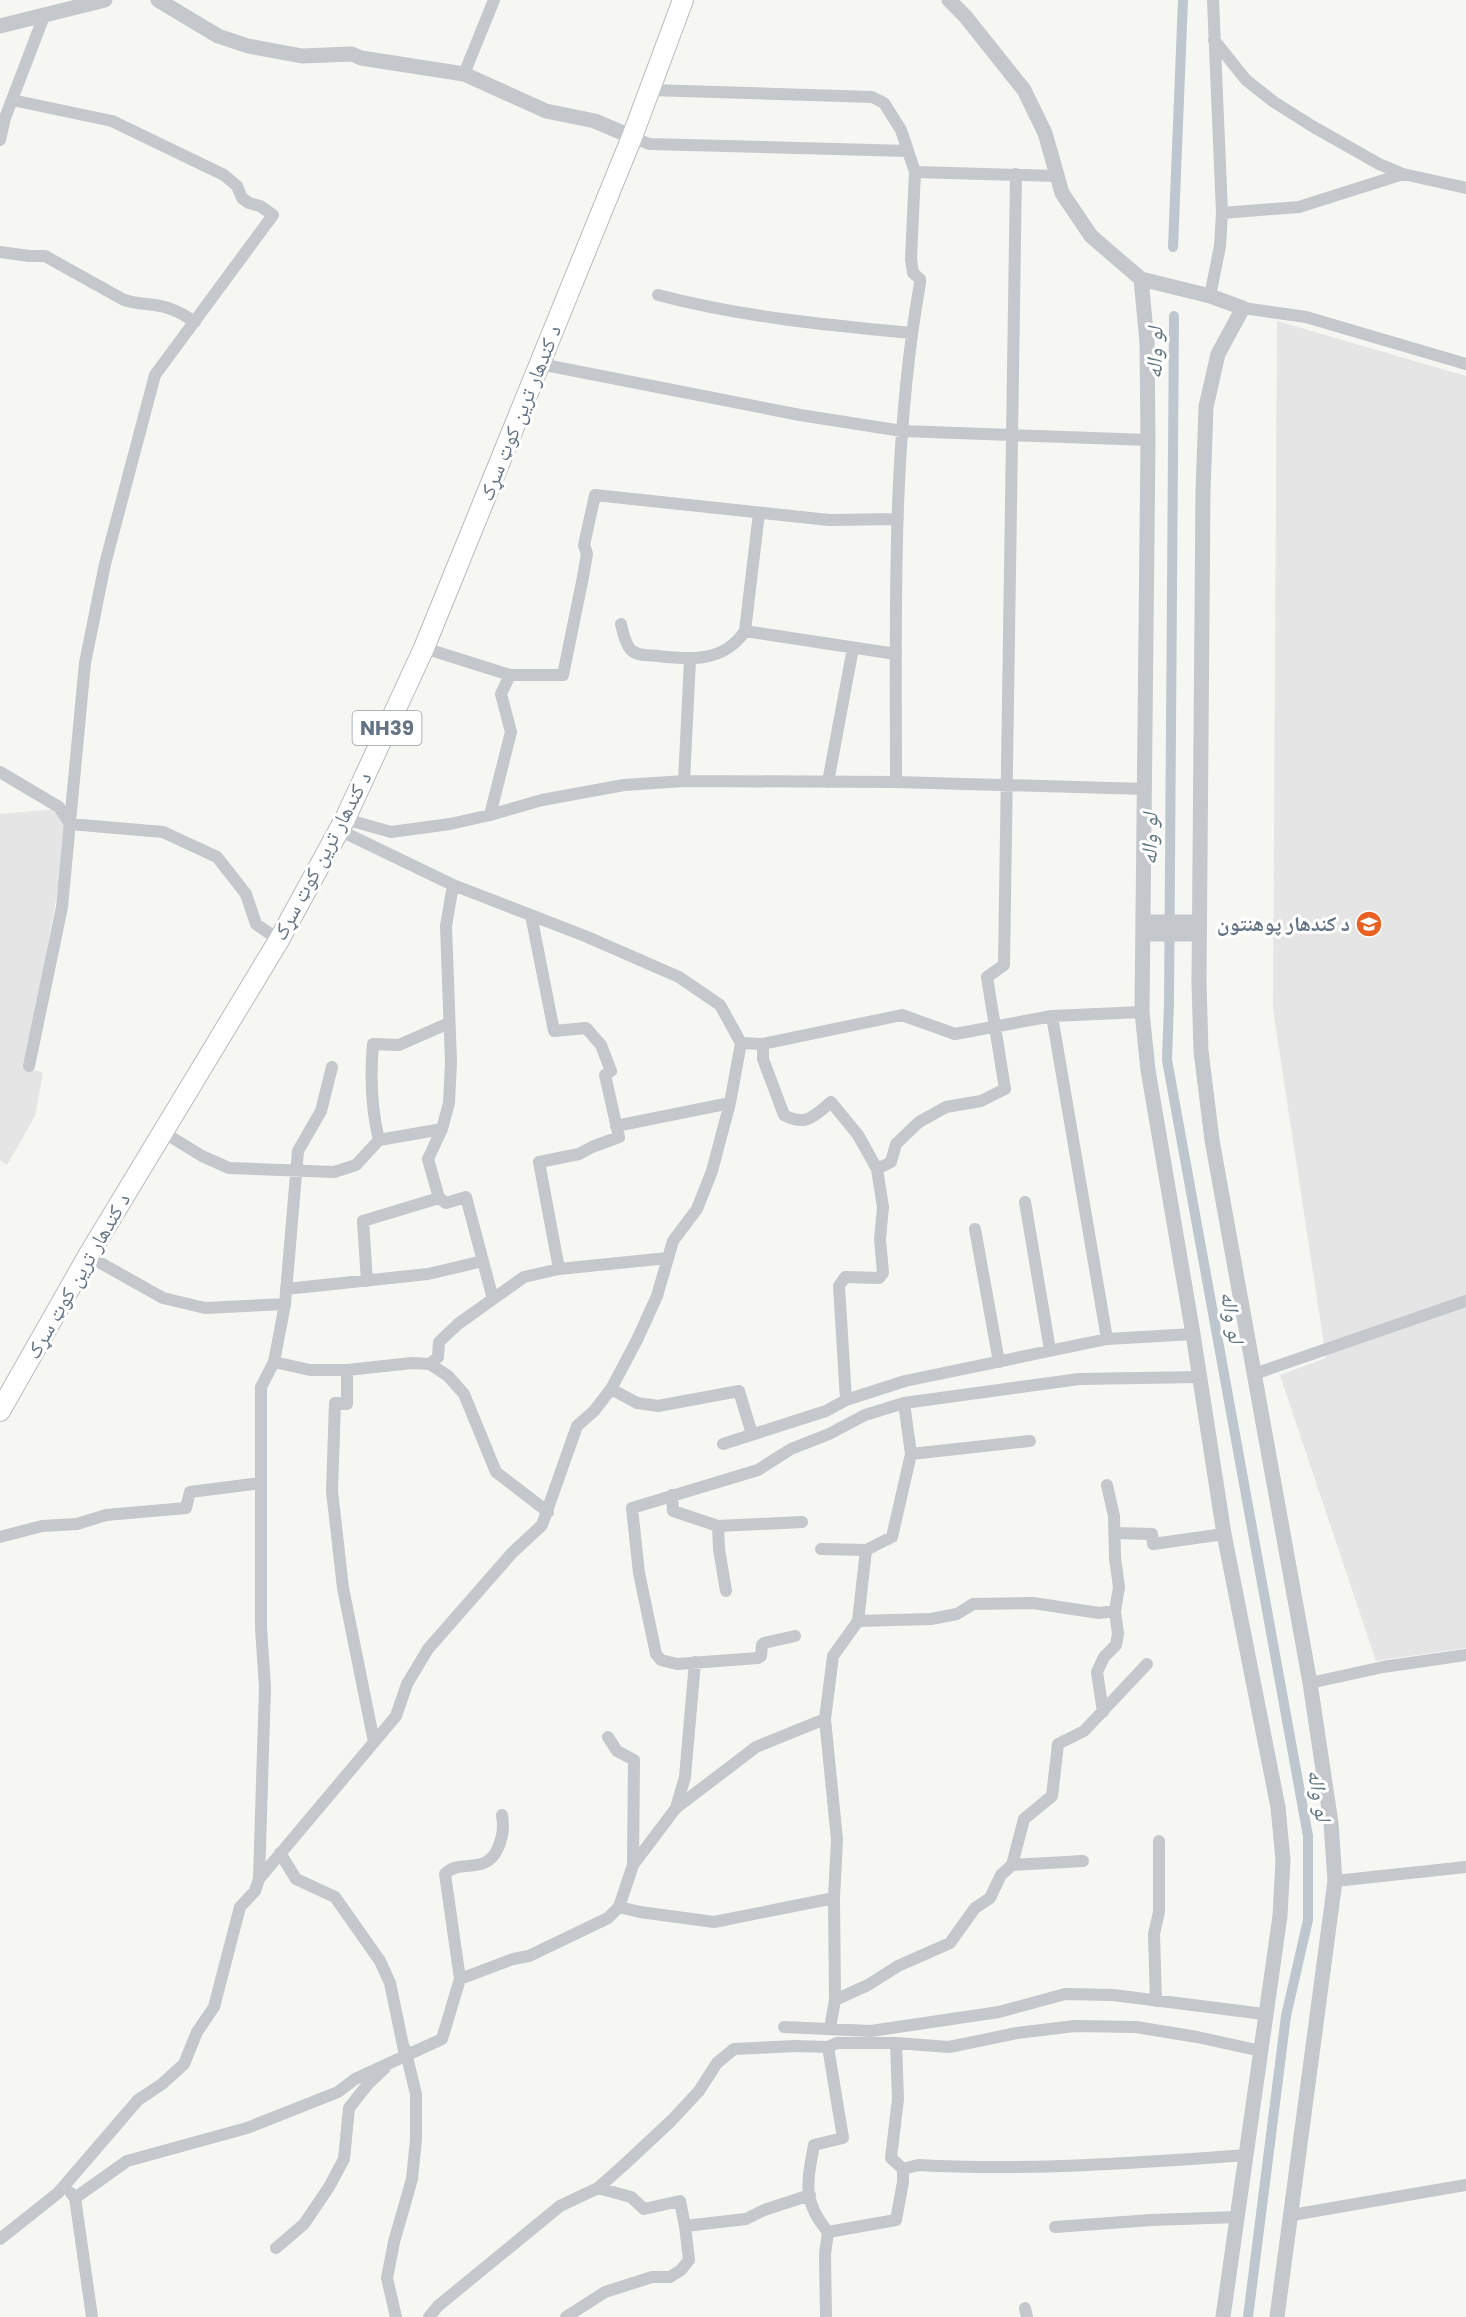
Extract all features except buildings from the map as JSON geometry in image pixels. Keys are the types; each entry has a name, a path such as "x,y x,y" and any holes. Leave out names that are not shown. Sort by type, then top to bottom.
{"main road":[{"name":"د کندهار ترين کوټ سړک","path":"0,1411 88,1256 279,940 342,824 424,648 632,137 683,0"}],"street":[{"path":"0,26 44,16 62,5 105,0"},
{"path":"158,0 218,36 248,46 302,56 352,54 361,58 464,74 546,111 595,121 649,144 908,151"},
{"path":"464,74 494,0"},
{"path":"949,0 965,16 1024,90 1045,133 1062,193 1091,236 1141,279 1210,296 1244,309 1306,317 1466,364"},
{"path":"1210,296 1220,246 1222,213 1213,0"},
{"path":"0,140 12,100 44,16"},
{"path":"1214,40 1246,80 1274,102 1312,126 1379,164 1403,174 1466,188"},
{"path":"650,90 872,97 884,103 901,129 915,172 911,259 913,273 920,279 920,283 911,333 902,431 898,519 896,782"},
{"path":"12,100 112,121 224,175 237,186 242,198 273,215 155,375 105,564 85,663 62,907 29,1066"},
{"path":"915,172 1057,176"},
{"path":"877,1169 891,1162 896,1144 919,1122 946,1107 981,1101 1005,1089 987,977 1004,965 1016,174"},
{"path":"1222,213 1299,207 1403,174"},
{"path":"0,252 45,256 124,300 136,304 166,307 195,322"},
{"path":"1141,279 1147,342 1148,440 1142,1012 1148,1070 1224,1534 1278,1807 1283,1860 1280,1916 1264,2014 1261,2051 1223,2317"},
{"path":"658,295 701,306 787,321 911,333"},
{"path":"1244,309 1218,354 1206,407 1203,491 1199,928 1202,1062 1212,1140 1310,1683 1331,1823 1335,1881 1277,2317"},
{"path":"540,364 800,415 902,431 1148,440"},
{"path":"424,648 510,675 563,675 583,578 587,554 584,545 595,495 829,520 898,519"},
{"path":"621,624 632,651 641,654 690,660 723,652 736,644 745,630 759,513"},
{"path":"745,630 896,654"},
{"path":"828,782 853,648"},
{"path":"684,781 690,660"},
{"path":"490,815 511,732 501,694 510,675"},
{"path":"0,772 59,807 70,824"},
{"path":"342,824 392,832 450,824 542,800 624,785 684,781 896,782 1146,789"},
{"path":"70,824 164,832 217,857 246,894 256,924 279,940"},
{"path":"259,1879 396,1716 407,1684 428,1649 512,1553 542,1525 578,1426 594,1411 611,1389 657,1296 673,1241 701,1200 712,1171 730,1103 741,1043 720,1005 678,977 585,936 453,885 342,824"},
{"path":"453,885 446,927 451,1062 449,1103 442,1129 428,1159 439,1198 446,1203 466,1197 493,1299"},
{"path":"531,915 554,1030 586,1028 601,1045 611,1071 605,1075 619,1137 579,1154 539,1162 559,1269"},
{"path":"1144,928 1199,928"},
{"path":"741,1043 763,1044 902,1015 955,1034 1052,1016 1142,1012"},
{"path":"1052,1016 1107,1339"},
{"path":"379,1140 372,1111 370,1073 373,1044 399,1045 449,1023"},
{"path":"763,1044 763,1059 784,1116 795,1122 812,1119 831,1102 858,1135 877,1169 884,1207 880,1239 883,1273 879,1278 845,1277 840,1286 846,1400"},
{"path":"0,2239 58,2193 138,2100 162,2084 184,2064 197,2032 214,2007 240,1906 255,1891 259,1879 265,1687 261,1628 261,1387 274,1362 285,1304 298,1151 321,1111 332,1067"},
{"path":"616,1126 730,1103"},
{"path":"163,1132 202,1156 229,1168 334,1172 356,1165 379,1140 442,1129"},
{"path":"367,1281 363,1221 439,1198"},
{"path":"1025,1202 1050,1350"},
{"path":"975,1229 999,1362"},
{"path":"88,1256 163,1298 205,1308 285,1304"},
{"path":"434,1361 439,1342 458,1324 524,1277 559,1269 668,1258"},
{"path":"286,1289 429,1274 483,1261"},
{"path":"1254,1374 1466,1301"},
{"path":"723,1444 826,1411 846,1400 905,1381 1107,1339 1193,1334"},
{"path":"274,1362 310,1370 347,1370 434,1361 464,1394 496,1472 548,1512"},
{"path":"347,1370 347,1404 335,1403 332,1491 342,1588 374,1742"},
{"path":"795,1636 764,1643 761,1656 758,1658 677,1664 658,1658 639,1573 632,1508 758,1470 791,1449 829,1434 865,1414 904,1403 1079,1379 1200,1377"},
{"path":"611,1389 637,1403 658,1406 739,1391 752,1434"},
{"path":"820,1549 866,1550 892,1537 910,1454 904,1403"},
{"path":"910,1454 1030,1441"},
{"path":"0,1537 42,1526 77,1524 106,1515 186,1508 190,1492 261,1483"},
{"path":"1103,1712 1097,1672 1104,1657 1116,1645 1118,1634 1115,1611 1119,1587 1115,1558 1114,1516 1107,1485"},
{"path":"672,1495 673,1511 718,1526 802,1522"},
{"path":"718,1526 719,1549 726,1591"},
{"path":"1115,1533 1152,1534 1153,1544 1224,1534"},
{"path":"830,2028 835,2000 834,1898 837,1840 825,1719 833,1656 858,1621 866,1550"},
{"path":"858,1621 931,1619 957,1614 973,1604 1033,1603 1099,1613 1115,1611"},
{"path":"1310,1683 1383,1667 1466,1655"},
{"path":"676,1808 685,1777 695,1662"},
{"path":"835,2000 898,1966 950,1943 975,1908 990,1898 1001,1875 1012,1865 1024,1819 1052,1796 1058,1744 1084,1731 1147,1664"},
{"path":"633,1865 676,1808 756,1747 825,1719"},
{"path":"460,1979 513,1959 528,1956 608,1918 619,1907 633,1865 634,1760 618,1751 608,1737"},
{"path":"75,2198 127,2161 248,2128 338,2092 355,2079 442,2039 460,1979 445,1874 451,1870 484,1864 494,1858 504,1833 502,1815"},
{"path":"1156,2001 1154,1934 1160,1912 1159,1841"},
{"path":"280,1853 296,1879 335,1897 380,1962 390,1983 405,2055"},
{"path":"1012,1865 1083,1861"},
{"path":"1335,1881 1466,1867"},
{"path":"619,1907 714,1922 834,1898"},
{"path":"784,2027 871,2031 999,2012 1065,1994 1113,1995 1264,2014"},
{"path":"429,2317 438,2306 560,2206 598,2188 671,2121 699,2091 717,2063 734,2049 828,2047 837,2043 896,2043 949,2047 1017,2033 1075,2026 1136,2027 1261,2051"},
{"path":"828,2232 896,2220 903,2169 891,2158 898,2099 896,2043"},
{"path":"826,2317 825,2254 828,2232 814,2215 807,2181 814,2145 843,2138 828,2047"},
{"path":"276,2248 304,2224 329,2187 344,2159 349,2108 368,2084 405,2049 416,2094 417,2139 412,2179 394,2242 387,2278 396,2317"},
{"path":"903,2169 918,2165 1018,2169 1246,2156"},
{"path":"65,2185 75,2198 92,2317"},
{"path":"1292,2215 1466,2186"},
{"path":"566,2317 604,2292 652,2277 670,2277 681,2270 689,2260 680,2201 644,2209 631,2197 598,2188"},
{"path":"685,2226 746,2219 764,2210 810,2195"},
{"path":"1055,2227 1238,2217"}],"shaded area":[{"name":"د کندهار پوهنتون","path":"1277,321 1466,376 1466,1648 1376,1661 1280,1375 1326,1358 1273,1009"},
{"path":"57,809 65,821 62,866 26,1067 43,1073 35,1116 7,1165 0,1160 0,814"}],"waterway":[{"path":"1173,247 1183,0"},
{"name":"لو واله","path":"1174,316 1167,1060 1308,1836 1308,1920 1286,2016 1248,2317"}],"place":[{"name":"د کندهار پوهنتون","path":"1369,924"}]}
